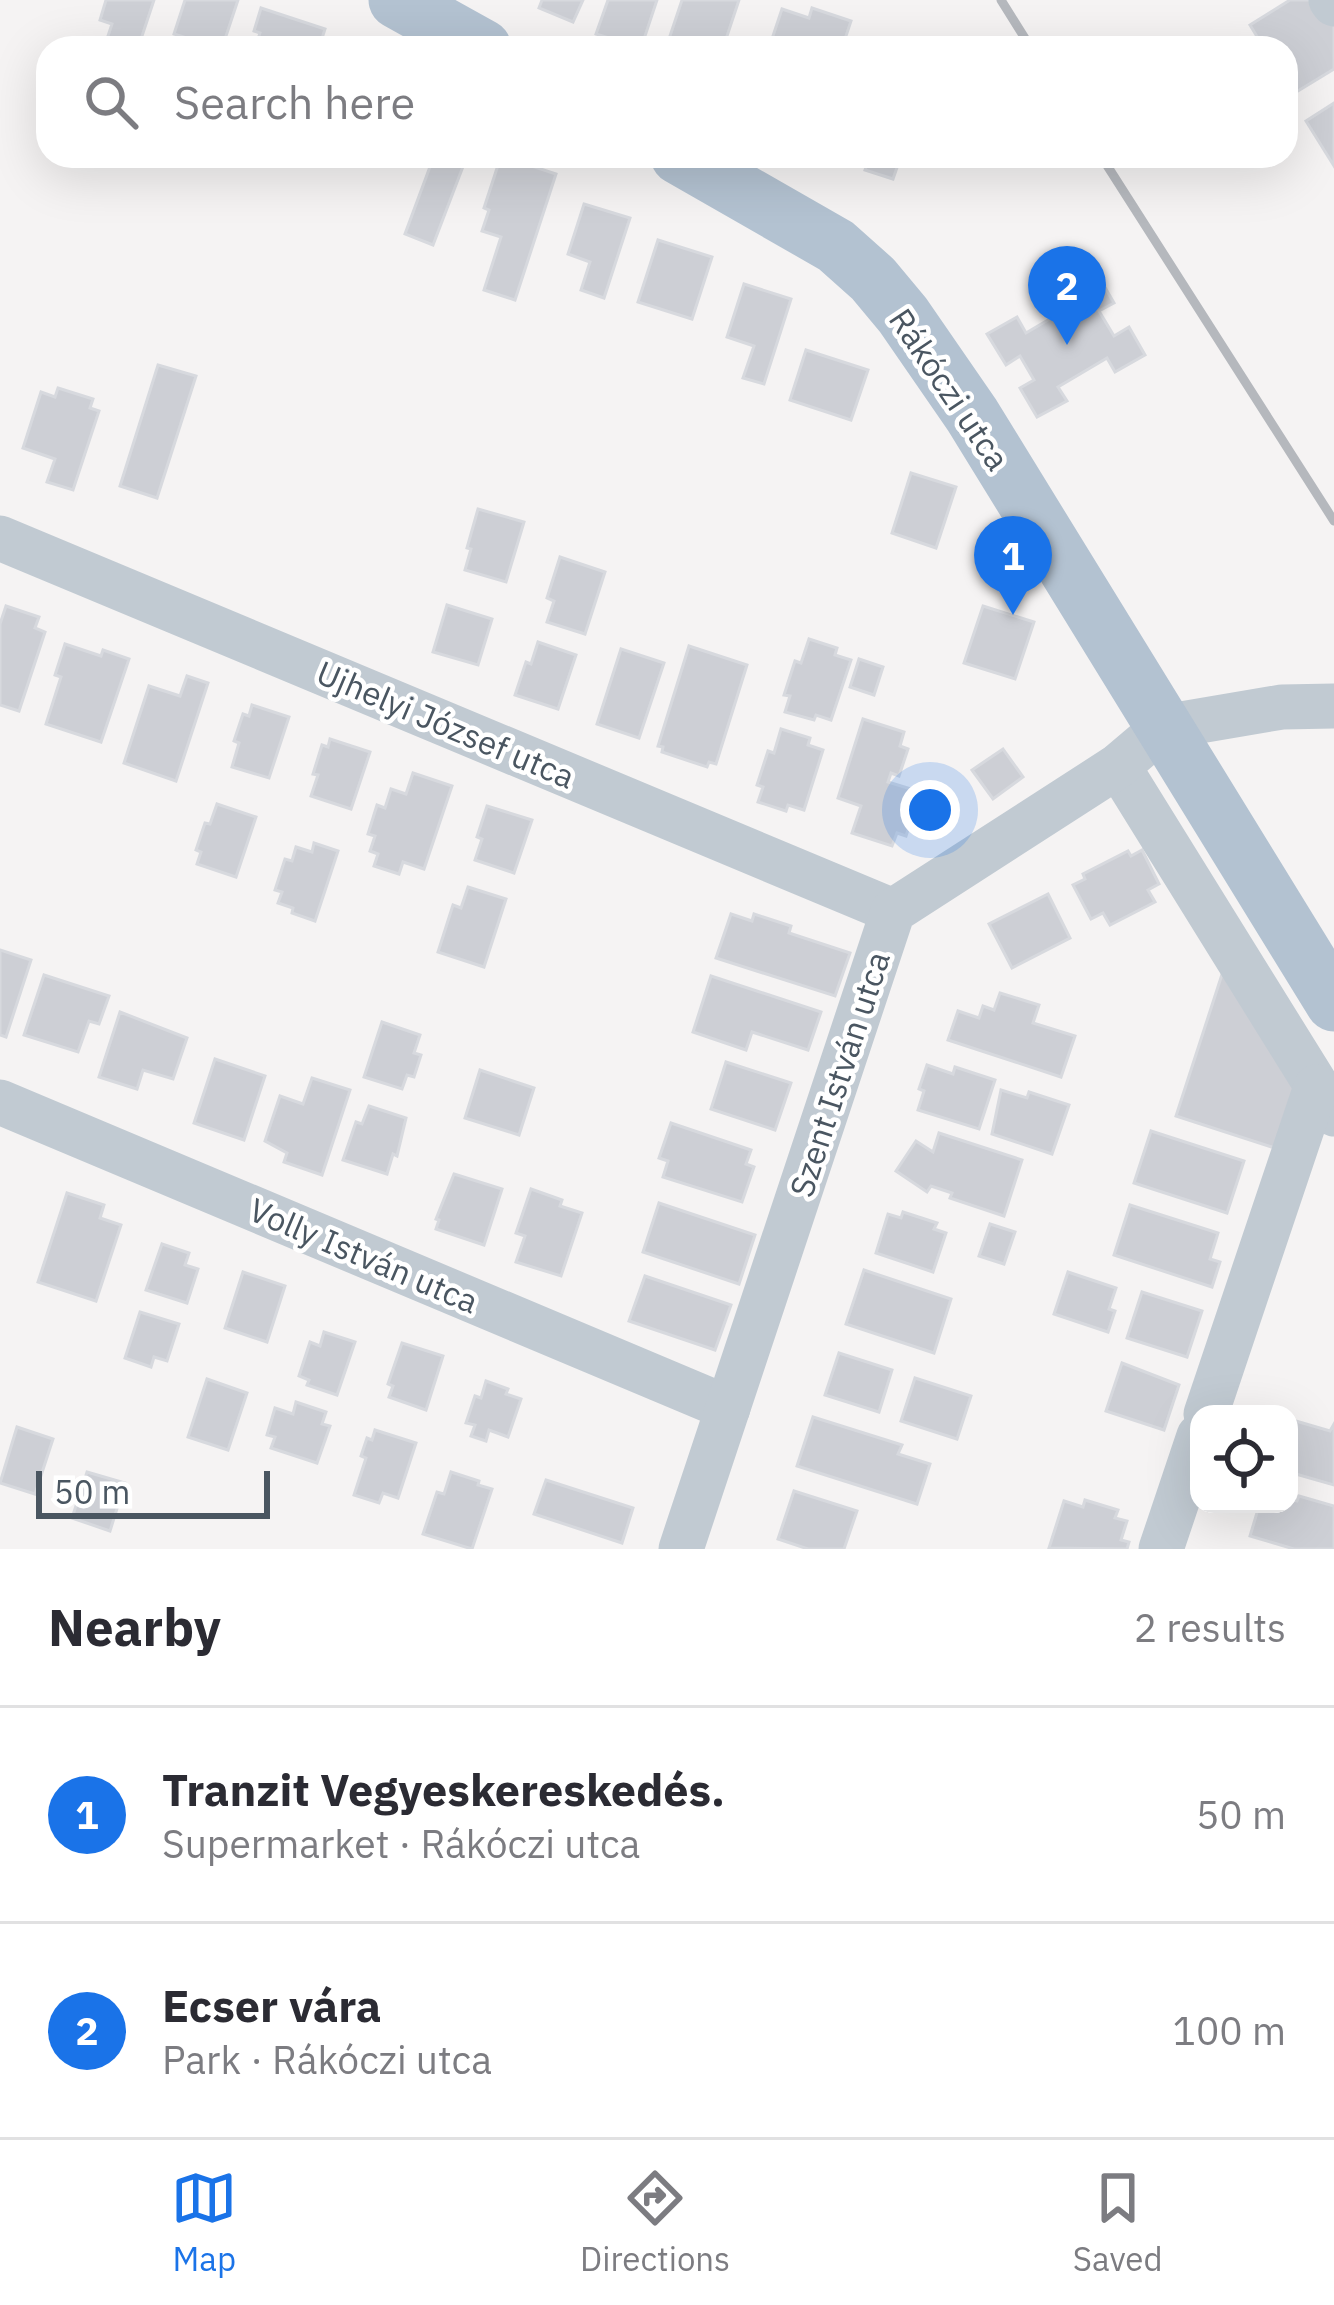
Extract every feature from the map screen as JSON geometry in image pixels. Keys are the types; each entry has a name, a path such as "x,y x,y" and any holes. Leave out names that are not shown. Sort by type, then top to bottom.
{"main road":[{"path":"397,0 462,36"},
{"name":"Rákóczi utca","path":"700,168 836,246 888,297 972,415 1334,1004"}],"street":[{"name":"Ujhelyi József utca","path":"0,538 893,911"},
{"path":"1164,727 1282,706 1334,706"},
{"name":"Szent István utca","path":"681,1549 893,911 1118,766 1164,727"},
{"path":"1118,766 1325,1101 1209,1405"},
{"name":"Volly István utca","path":"0,1102 728,1408"},
{"path":"1161,1549 1190,1463"}],"building":[{"path":"106,0 154,0 142,36 108,36 112,24 100,20"},
{"path":"185,0 238,0 226,36 174,34"},
{"path":"542,0 583,0 573,22 539,8"},
{"path":"608,0 657,0 645,36 596,34"},
{"path":"682,0 739,0 727,36 670,36"},
{"path":"1290,0 1310,0 1334,19 1334,69 1298,91 1298,36 1257,36 1250,25"},
{"path":"261,8 325,29 323,36 259,36 254,31"},
{"path":"812,8 851,21 846,36 773,36 782,9 809,18"},
{"path":"1334,103 1334,166 1306,121"},
{"path":"430,168 462,168 433,245 405,234"},
{"path":"497,168 538,168 556,174 515,300 484,290 501,237 482,231 489,210 484,208"},
{"path":"866,168 897,168 893,179"},
{"path":"584,204 630,218 604,298 581,290 590,262 568,254"},
{"path":"658,240 712,257 692,319 638,302"},
{"path":"1096,272 1114,303 1099,311 1114,336 1129,327 1145,355 1115,372 1107,358 1058,387 1067,401 1037,417 1020,388 1034,380 1020,356 1006,365 987,334 1017,317 1026,333 1075,304 1067,288"},
{"path":"744,284 791,299 764,384 743,378 754,346 727,337"},
{"path":"806,350 868,370 851,420 790,400"},
{"path":"158,365 196,376 157,498 120,486"},
{"path":"58,388 93,399 90,408 99,411 73,490 47,482 55,459 23,448 41,392 55,397"},
{"path":"911,473 956,487 936,548 892,533"},
{"path":"478,509 524,522 506,582 465,570"},
{"path":"560,557 605,572 585,634 547,622 554,601 547,598"},
{"path":"447,605 492,619 478,665 433,652"},
{"path":"6,606 39,617 35,628 45,632 19,711 0,705 0,624"},
{"path":"983,606 1034,622 1015,679 964,663"},
{"path":"809,639 837,648 835,655 851,660 831,720 785,712 790,696 784,695 795,661 801,663"},
{"path":"538,642 576,655 558,709 515,695"},
{"path":"65,644 129,659 101,742 46,724 61,677 55,675"},
{"path":"689,646 747,665 716,764 709,762 707,767 662,752 663,747 658,746"},
{"path":"621,649 664,663 639,738 597,724"},
{"path":"859,659 883,667 874,695 850,687"},
{"path":"187,676 208,683 176,781 124,763 149,686 180,696"},
{"path":"252,705 289,717 269,778 232,767 239,743 234,741 243,714 249,716"},
{"path":"863,719 904,732 900,746 908,749 899,776 891,773 888,782 911,789 906,805 915,808 906,836 897,833 892,846 852,833 861,806 838,798"},
{"path":"781,729 810,738 808,745 823,750 804,810 788,805 786,811 758,802 763,787 757,785"},
{"path":"330,739 370,752 351,809 311,796 322,745 328,747"},
{"path":"1003,749 1023,777 993,799 972,770"},
{"path":"413,773 452,786 424,869 403,862 399,874 374,866 378,854 370,851 375,836 368,834 377,805 385,808 391,789 406,794"},
{"path":"217,804 256,817 236,877 197,864 201,852 196,850 205,823 210,824"},
{"path":"487,806 532,820 514,873 475,860"},
{"path":"314,843 338,851 315,921 278,903 282,892 275,890 285,859 292,861 296,847 312,852"},
{"path":"1142,850 1159,884 1148,890 1155,902 1110,925 1103,913 1091,919 1073,885 1085,879 1083,874 1128,851 1131,856"},
{"path":"468,887 506,899 484,967 438,952 453,905 461,908"},
{"path":"1048,894 1070,938 1012,968 989,924"},
{"path":"731,914 752,921 754,914 791,926 789,933 850,953 835,996 716,958"},
{"path":"0,950 31,960 6,1037 0,1035"},
{"path":"1227,959 1304,1083 1281,1150 1176,1116"},
{"path":"44,975 109,996 99,1024 89,1021 78,1052 24,1035"},
{"path":"711,976 821,1012 808,1050 752,1032 746,1050 693,1032"},
{"path":"1000,993 1039,1005 1033,1023 1075,1036 1061,1077 948,1040 958,1011 979,1018 983,1006 994,1010"},
{"path":"120,1012 187,1038 173,1079 143,1070 137,1089 99,1077"},
{"path":"382,1022 420,1035 414,1053 421,1055 414,1077 407,1075 402,1089 364,1077"},
{"path":"215,1059 265,1076 244,1140 194,1123"},
{"path":"726,1062 791,1083 775,1130 711,1109"},
{"path":"927,1065 953,1074 955,1067 995,1080 979,1129 918,1110"},
{"path":"480,1070 534,1088 519,1135 465,1118"},
{"path":"312,1078 350,1090 322,1175 284,1162 287,1153 265,1141 280,1096 303,1104"},
{"path":"1001,1090 1027,1098 1029,1092 1069,1105 1052,1154 992,1134"},
{"path":"369,1106 406,1118 397,1156 393,1154 387,1174 343,1160 356,1122 362,1124"},
{"path":"671,1123 751,1150 746,1164 754,1167 742,1202 663,1177 668,1161 659,1158"},
{"path":"1151,1131 1244,1161 1227,1213 1134,1183"},
{"path":"939,1133 1022,1160 1004,1216 950,1198 952,1193 931,1186 927,1192 896,1171 916,1141 933,1152"},
{"path":"454,1174 502,1189 484,1245 436,1229"},
{"path":"531,1189 582,1213 561,1276 516,1262 525,1236 516,1233"},
{"path":"67,1193 104,1205 100,1218 121,1225 96,1301 38,1282"},
{"path":"659,1203 755,1235 739,1284 643,1252"},
{"path":"1130,1205 1218,1233 1210,1259 1220,1262 1212,1287 1114,1255"},
{"path":"903,1212 937,1223 934,1229 946,1233 933,1272 876,1253 888,1214 901,1218"},
{"path":"990,1224 1015,1232 1004,1264 979,1256"},
{"path":"162,1244 189,1253 185,1265 198,1269 187,1303 146,1290"},
{"path":"864,1270 951,1299 934,1353 846,1324"},
{"path":"243,1272 285,1286 267,1342 225,1328"},
{"path":"1068,1272 1116,1288 1108,1332 1054,1314"},
{"path":"645,1276 731,1305 715,1350 629,1321"},
{"path":"1142,1292 1202,1311 1187,1357 1127,1338"},
{"path":"140,1312 179,1324 167,1361 154,1357 151,1367 125,1358"},
{"path":"324,1332 355,1342 337,1395 307,1385 309,1380 299,1376 310,1342 320,1346"},
{"path":"402,1343 443,1356 426,1410 389,1397 393,1386 388,1384"},
{"path":"839,1353 892,1370 879,1412 825,1395"},
{"path":"1122,1363 1179,1385 1164,1430 1106,1411"},
{"path":"915,1378 971,1396 957,1439 901,1421"},
{"path":"207,1379 247,1393 228,1450 188,1437"},
{"path":"486,1381 521,1399 508,1437 489,1430 486,1441 471,1436 475,1425 466,1423"},
{"path":"296,1402 326,1412 322,1424 330,1426 317,1463 271,1448 275,1437 267,1435 275,1408 293,1414"},
{"path":"813,1417 902,1445 898,1454 930,1464 917,1504 797,1466"},
{"path":"1298,1422 1330,1431 1334,1424 1334,1485 1298,1475"},
{"path":"17,1427 53,1439 35,1494 0,1483"},
{"path":"375,1430 416,1443 398,1498 383,1493 379,1503 354,1495 366,1458 361,1456"},
{"path":"87,1472 125,1483 110,1531 72,1518"},
{"path":"451,1472 492,1489 472,1549 423,1534 437,1492 444,1494"},
{"path":"546,1480 633,1508 622,1543 534,1514"},
{"path":"794,1491 857,1511 844,1549 808,1549 778,1539"},
{"path":"1298,1498 1334,1506 1334,1549 1294,1549 1250,1536 1257,1513 1298,1513"},
{"path":"1085,1500 1118,1510 1115,1518 1127,1521 1121,1540 1129,1542 1127,1549 1049,1548 1064,1501 1083,1507"}],"railway":[{"path":"1001,0 1024,36"},
{"path":"1109,168 1334,521"}],"place":[{"name":"Ecser vára","path":"1067,345"},
{"name":"Tranzit Vegyeskereskedés.","path":"1013,615"}]}
